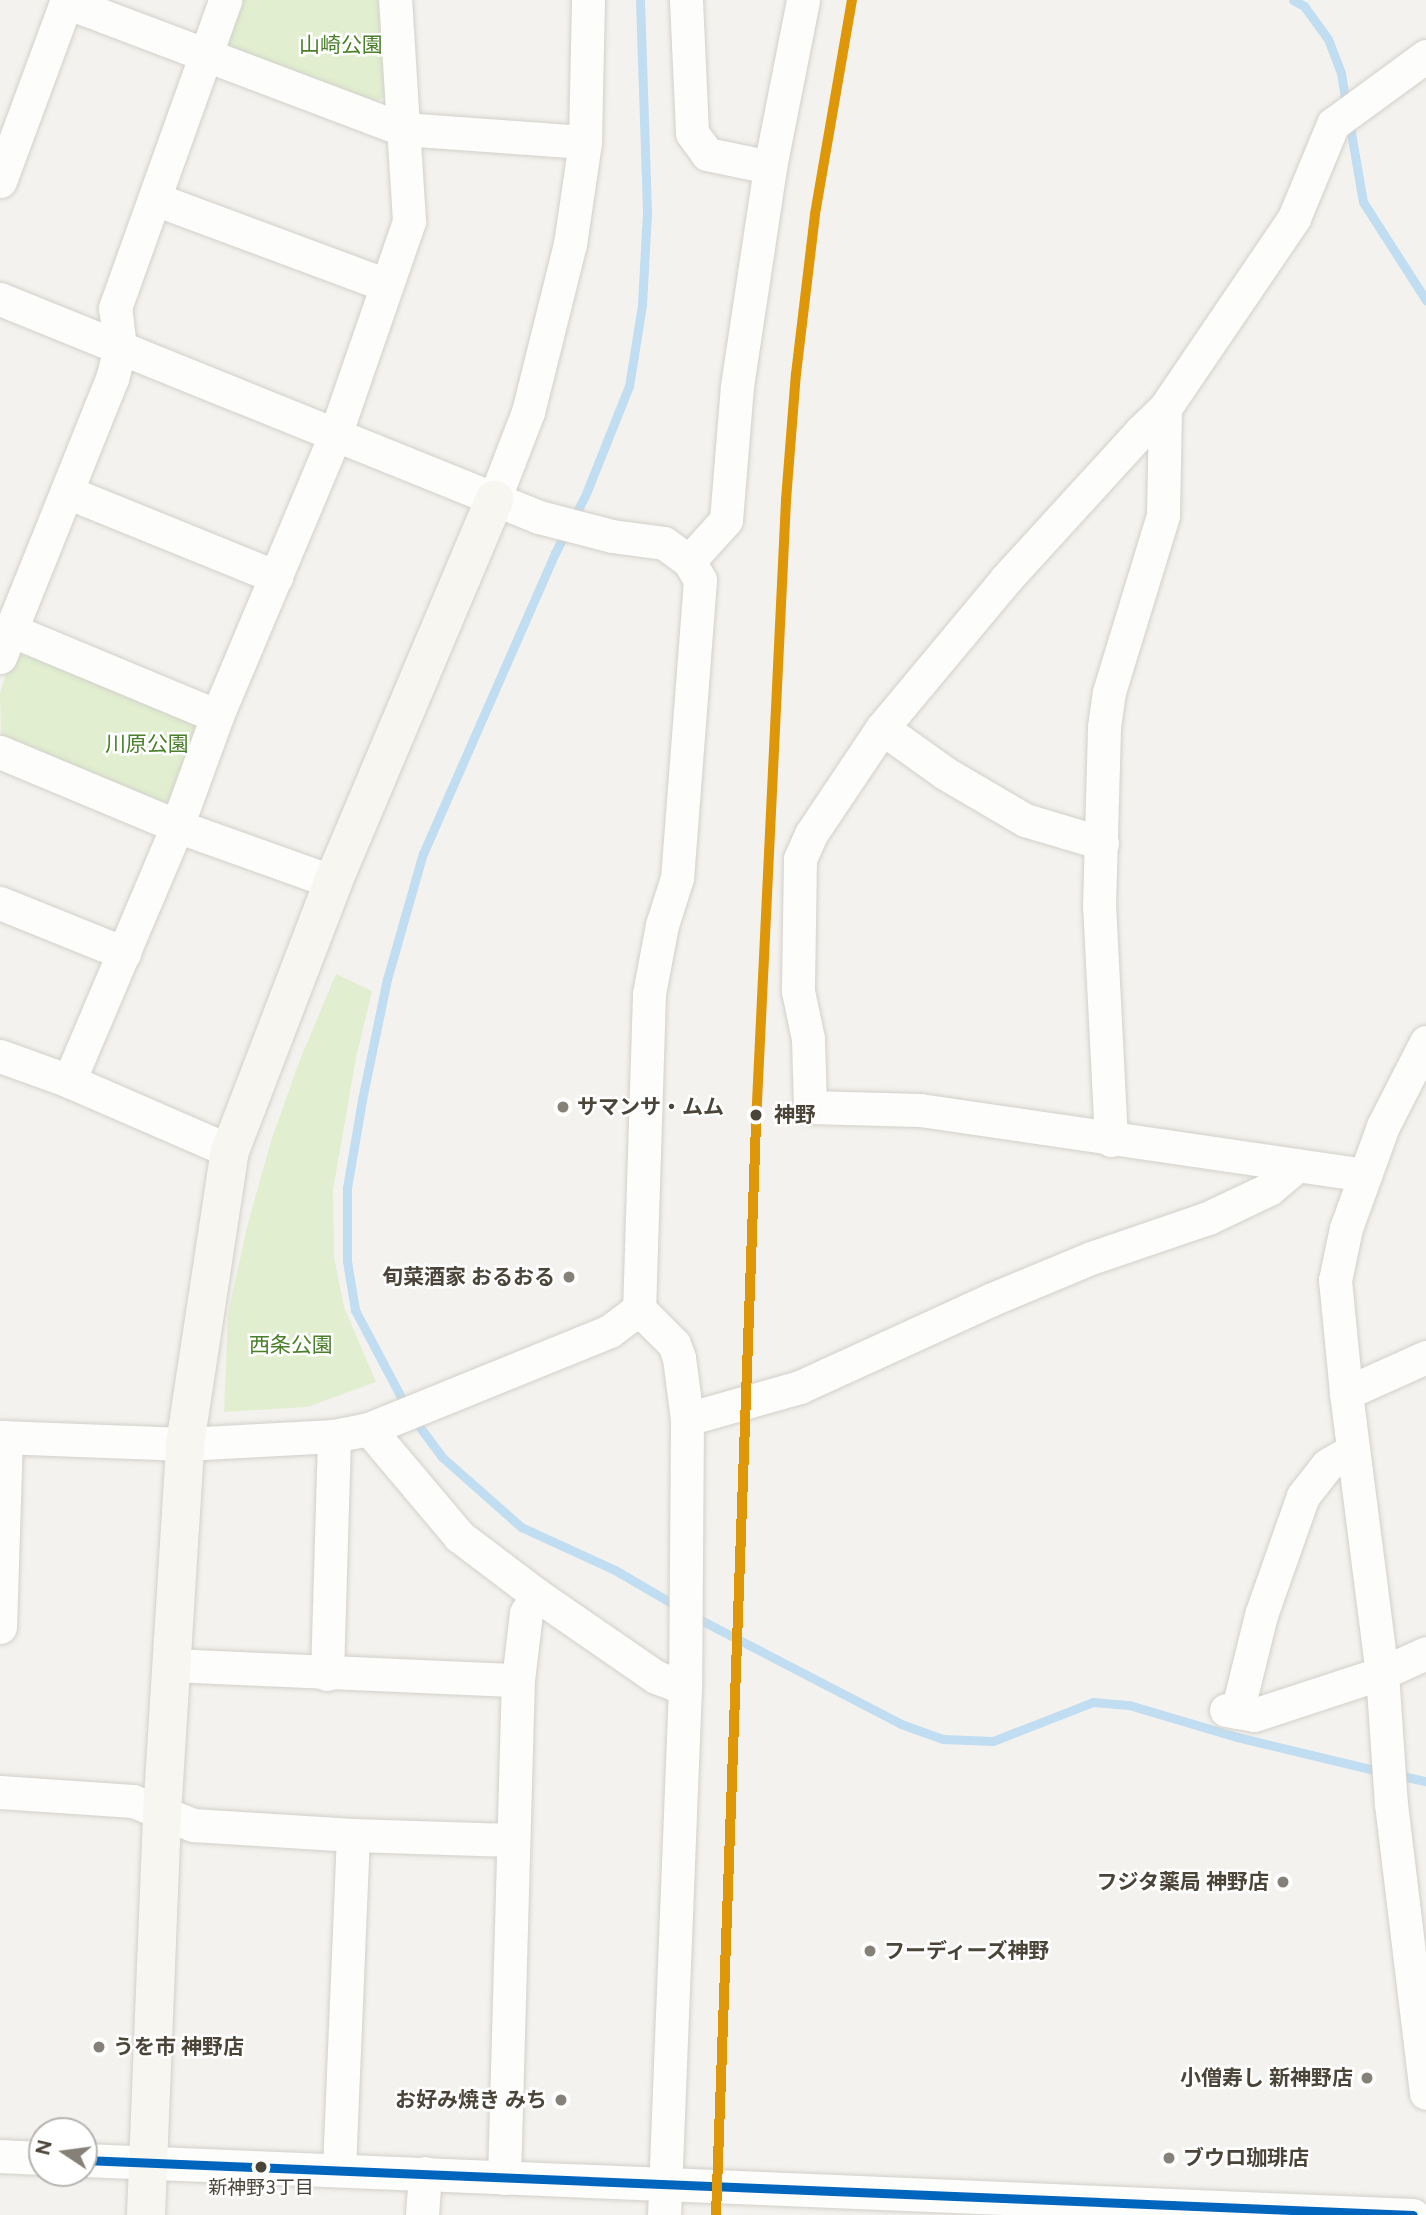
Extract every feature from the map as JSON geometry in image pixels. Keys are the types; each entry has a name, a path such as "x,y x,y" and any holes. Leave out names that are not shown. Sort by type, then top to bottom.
{"street":[{"path":"217,716 6,644 112,379 120,347 115,308 225,0"},
{"path":"69,1082 177,826 217,716 335,435 409,221 395,0"},
{"path":"146,2215 162,1814 186,1444 230,1151 333,882 494,500 528,412 570,244 585,142 588,0"},
{"path":"686,0 692,133 707,154 770,167"},
{"path":"690,561 726,520 737,386 770,167 803,0"},
{"path":"0,181 66,1 205,57 402,129 585,142"},
{"path":"1365,1175 1295,1167 920,1110 810,1107 808,1039 799,991 800,859 811,834 882,728 1006,579 1165,408 1294,218 1333,124 1426,56"},
{"path":"155,200 386,285"},
{"path":"0,299 539,517 612,536 664,543 690,561 700,580 677,878 662,925 649,994 639,1309 674,1344 679,1358 687,1419 685,1688 664,2200"},
{"path":"1111,1140 1100,907 1103,752 1109,692 1163,515 1165,408"},
{"path":"67,492 276,577"},
{"path":"882,728 945,773 1025,820 1102,843"},
{"path":"0,752 177,826 333,882"},
{"path":"0,903 124,953"},
{"path":"1426,1042 1383,1126 1346,1228 1335,1280 1346,1393 1382,1673 1391,1804 1426,2093"},
{"path":"0,1056 69,1082 230,1151"},
{"path":"687,1419 800,1387 1091,1258 1208,1218 1269,1189 1295,1167"},
{"path":"0,1607 3,1437 186,1444 334,1436 369,1429 458,1390 610,1331 639,1309"},
{"path":"1346,1393 1426,1357"},
{"path":"369,1429 458,1536 537,1595 656,1676 685,1688"},
{"path":"327,1674 334,1436"},
{"path":"1353,1450 1327,1465 1303,1496 1261,1615 1232,1711 1254,1715 1382,1673 1426,1653"},
{"path":"504,2178 518,1680 526,1613 537,1595"},
{"path":"170,1665 327,1674 518,1680"},
{"path":"0,1792 133,1801 193,1825 354,1835 512,1840"},
{"path":"339,2169 354,1835"},
{"path":"0,2156 28,2157"},
{"path":"98,2161 504,2178 664,2200 1413,2215"},
{"path":"422,2215 425,2174"}],"green space":[{"name":"山崎公園","path":"233,0 385,0 389,96 370,103 233,54 221,32"},
{"name":"川原公園","path":"38,647 203,715 184,795 163,803 1,735 0,693 9,663"},
{"name":"西条公園","path":"336,974 372,991 356,1058 333,1190 334,1257 344,1307 376,1382 307,1407 224,1412 228,1314 247,1227 271,1141 299,1062"}],"waterway":[{"path":"640,0 647,212 642,305 629,386 585,496 555,553 423,853 387,979 362,1100 347,1188 347,1261 355,1310 410,1414 442,1457 521,1527 615,1570 678,1607"},
{"path":"1293,0 1304,6 1328,39 1341,73 1346,104"},
{"path":"1349,121 1363,202 1426,300"},
{"path":"693,1616 901,1724 943,1739 993,1741 1093,1702 1129,1705 1237,1737 1383,1772"},
{"path":"1397,1775 1426,1781"}],"transit line":[{"path":"716,2215 756,1123 786,500 796,374 815,214 852,0"},
{"path":"98,2161 1413,2215"}],"place":[{"name":"サマンサ・ムム","path":"563,1107"},
{"name":"神野","path":"756,1115"},
{"name":"旬菜酒家 おるおる","path":"569,1277"},
{"name":"フジタ薬局 神野店","path":"1283,1882"},
{"name":"フーディーズ神野","path":"870,1951"},
{"name":"うを市 神野店","path":"99,2047"},
{"name":"小僧寿し 新神野店","path":"1367,2078"},
{"name":"お好み焼き みち","path":"561,2100"},
{"name":"ブウロ珈琲店","path":"1169,2158"},
{"name":"新神野3丁目","path":"261,2167"}]}
